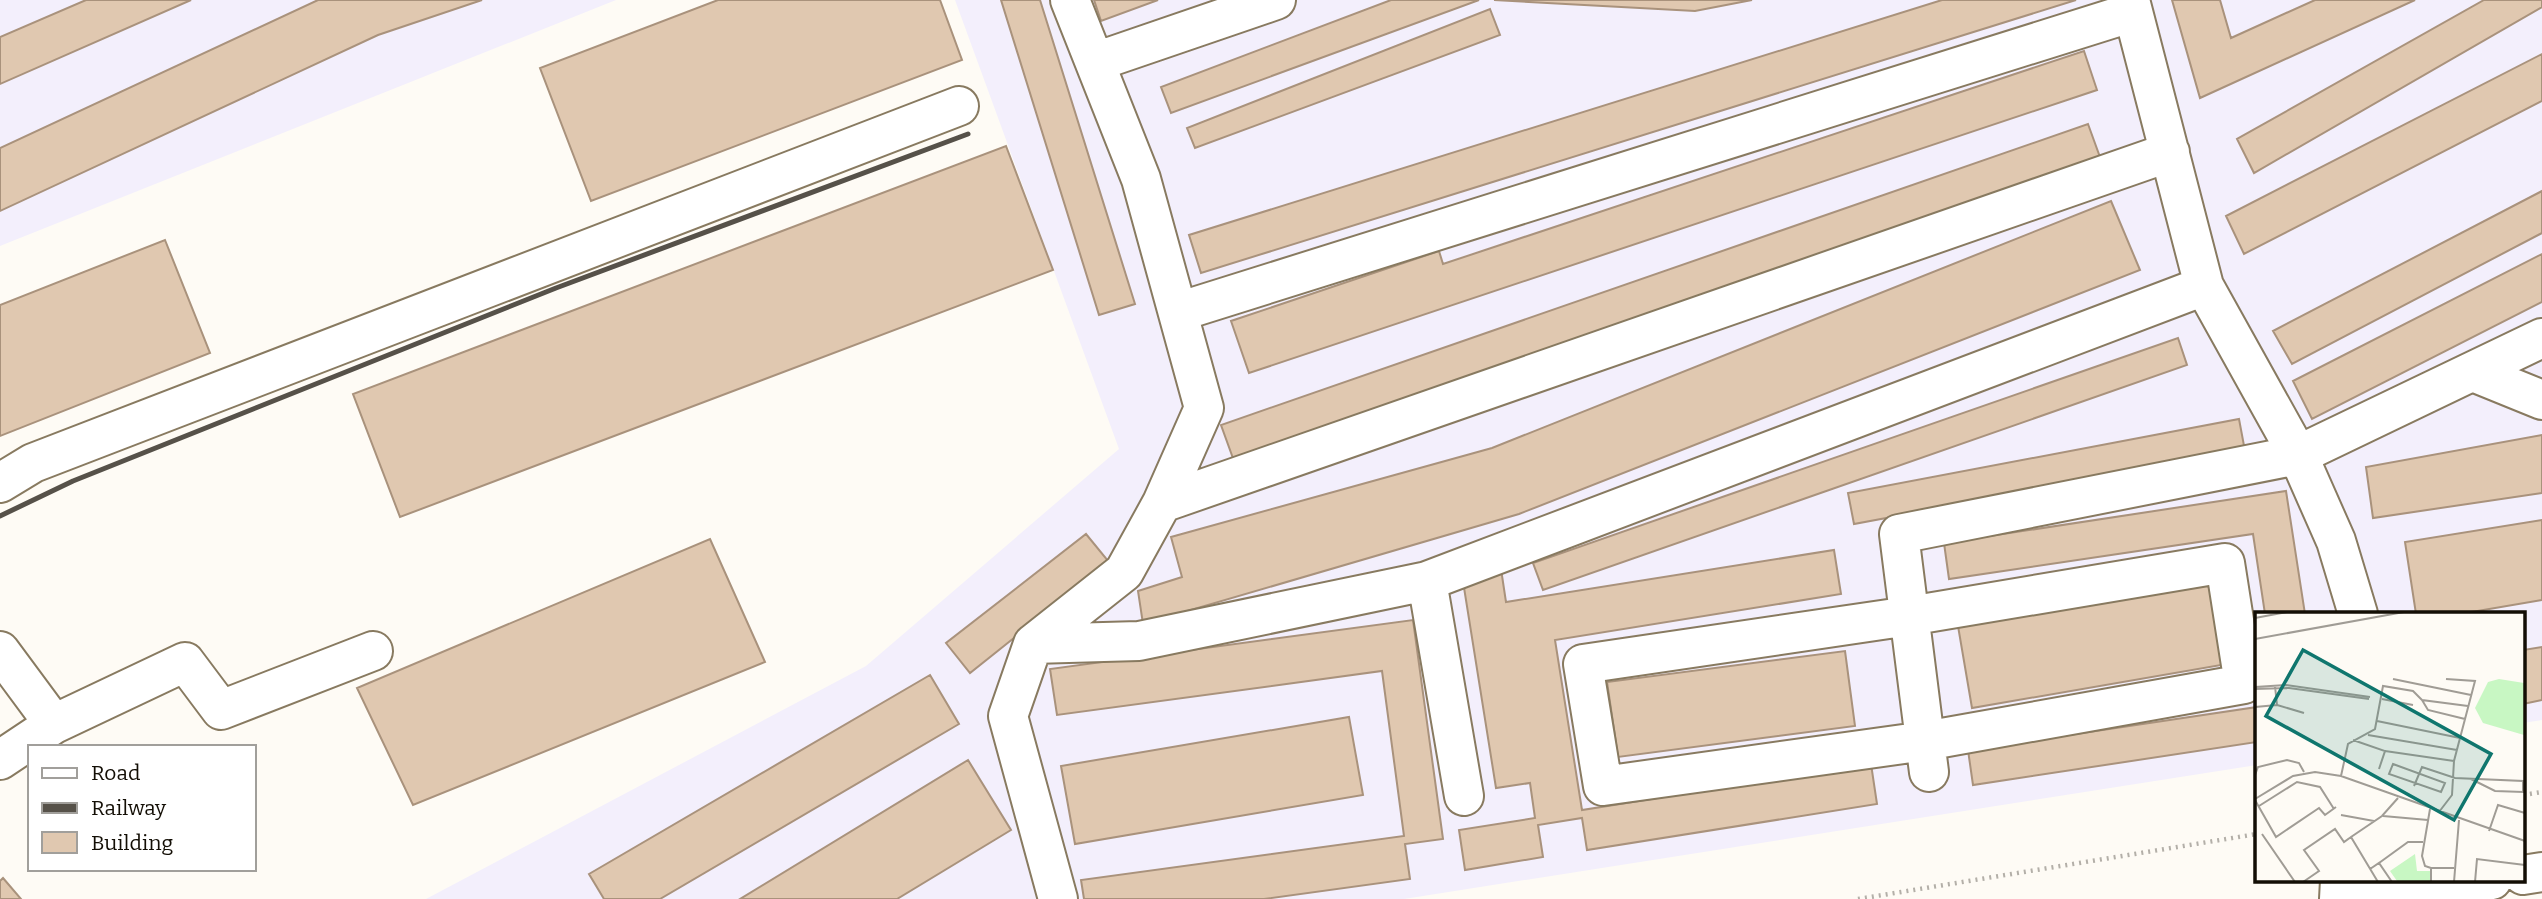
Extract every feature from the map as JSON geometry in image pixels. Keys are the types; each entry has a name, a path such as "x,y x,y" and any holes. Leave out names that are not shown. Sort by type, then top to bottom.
{"street":[{"path":"1058,899 1008,716 1033,644 1124,572 1163,503 1204,408 1141,179 1070,0"},
{"path":"1095,62 1276,0"},
{"path":"1178,312 2131,6 2204,286 2298,455 2336,541 2357,612"},
{"path":"0,483 33,463 959,106"},
{"path":"1163,503 2170,152"},
{"path":"1033,644 1139,641 1427,581 2204,286"},
{"path":"1927,757 1899,534 2298,455 2542,338"},
{"path":"2473,372 2542,400"},
{"path":"2225,563 2244,684 1927,757 1603,786 1583,664 1909,615 2225,563"},
{"path":"1427,581 1464,796"},
{"path":"0,760 54,724 185,662 221,710 373,650"},
{"path":"0,651 54,724"},
{"path":"2524,875 2542,872"},
{"path":"2339,899 2340,881"},
{"path":"2365,899 2485,881"}],"path":[{"path":"2524,795 2542,792"},
{"path":"1858,899 2255,834"}],"shaded area":[{"path":"0,0 616,0 0,246"},
{"path":"955,0 2542,0 2542,720 2524,723 2524,612 2255,612 2255,765 1404,899 426,899 866,666 1119,449"}],"building":[{"path":"86,0 191,0 0,84 0,37"},
{"path":"318,0 482,0 378,35 0,211 0,148"},
{"path":"718,0 940,0 962,60 591,201 540,68"},
{"path":"1001,0 1040,0 1135,304 1099,315"},
{"path":"1094,0 1158,0 1101,21"},
{"path":"1391,0 1479,0 1171,113 1161,87"},
{"path":"1494,0 1752,0 1695,11"},
{"path":"1942,0 2076,0 1201,273 1189,235"},
{"path":"2172,0 2220,0 2231,38 2315,0 2415,0 2200,98"},
{"path":"2484,0 2542,0 2542,7 2254,173 2237,139"},
{"path":"1490,9 1500,35 1195,148 1187,128"},
{"path":"2084,51 2097,90 1249,373 1231,321 1439,251 1443,264"},
{"path":"2542,54 2542,101 2244,254 2226,216"},
{"path":"2088,124 2101,160 1234,461 1221,425"},
{"path":"1006,146 1053,270 400,517 353,394"},
{"path":"2542,191 2542,233 2292,364 2273,331"},
{"path":"2111,201 2140,270 1519,514 1143,624 1138,591 1182,577 1171,537 1492,448"},
{"path":"165,240 210,353 0,436 0,305"},
{"path":"2542,254 2542,302 2312,419 2293,381"},
{"path":"2178,338 2187,365 1543,590 1533,563"},
{"path":"2239,419 2245,451 1854,524 1848,493"},
{"path":"2542,435 2542,493 2373,518 2366,467"},
{"path":"2286,491 2305,612 2265,612 2253,534 1949,579 1944,543"},
{"path":"2542,520 2542,600 2472,612 2416,612 2405,542"},
{"path":"1086,534 1109,562 970,673 946,643"},
{"path":"710,539 765,662 413,805 357,688"},
{"path":"1834,550 1841,594 1555,640 1582,810 1871,764 1877,804 1587,850 1582,818 1538,825 1543,857 1465,870 1459,830 1535,818 1530,783 1496,788 1462,575 1501,569 1506,602"},
{"path":"2212,582 2227,664 1972,708 1958,626"},
{"path":"1413,620 1443,839 1405,844 1410,879 1264,899 1084,899 1081,880 1404,836 1382,671 1057,715 1050,669"},
{"path":"2542,647 2542,700 2524,704 2524,650"},
{"path":"1845,651 1855,726 1618,757 1607,682"},
{"path":"930,675 959,724 660,899 604,899 589,874"},
{"path":"2255,707 2255,742 1973,785 1968,750"},
{"path":"1349,717 1363,795 1075,844 1061,766"},
{"path":"968,760 1011,830 897,899 740,899"},
{"path":"3,878 21,899 0,899 0,881"}],"railway":[{"path":"0,516 73,481 556,288 968,134"}]}
